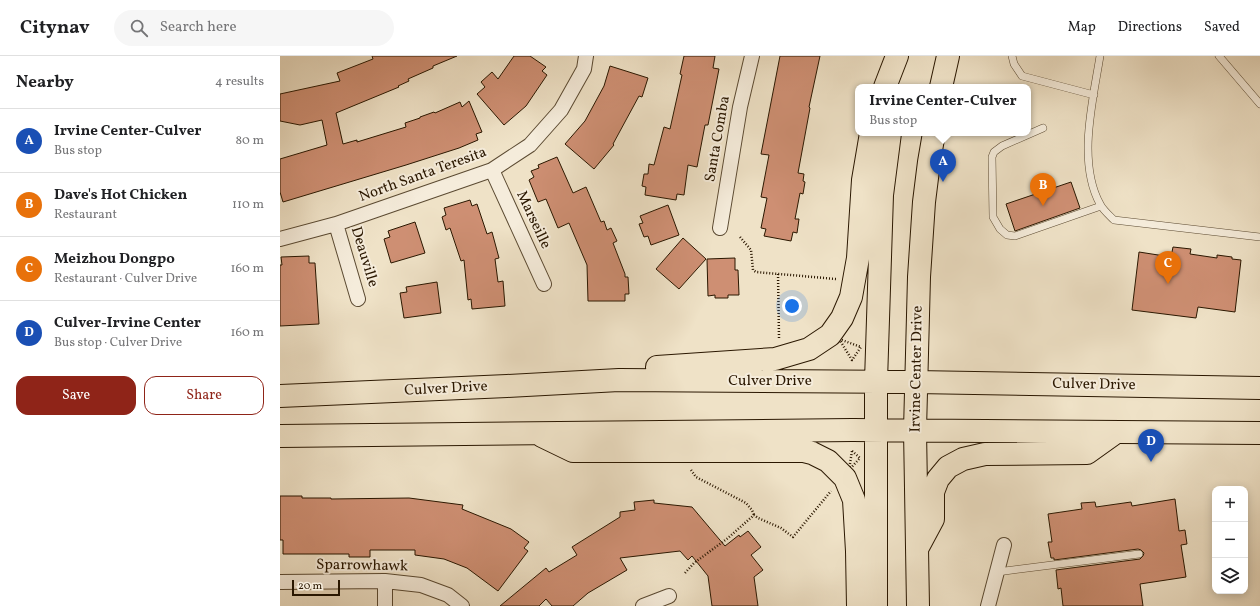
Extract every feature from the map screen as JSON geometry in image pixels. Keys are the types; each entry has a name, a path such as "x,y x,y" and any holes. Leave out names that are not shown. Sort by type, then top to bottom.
{"main road":[{"path":"886,84 898,56"},
{"path":"897,84 904,56"},
{"path":"942,84 948,56"},
{"path":"942,84 960,56"},
{"path":"619,380 653,367 775,359 809,349 830,335 842,318 851,297 858,258 864,180 871,136"},
{"path":"876,606 876,382 882,195 890,136"},
{"name":"Irvine Center Drive","path":"918,606 915,430 916,382 922,232 929,162 933,136"},
{"name":"Culver Drive","path":"280,396 475,388 619,380 916,382 1260,388"},
{"path":"280,436 876,430 1260,433"},
{"path":"917,548 933,519 933,492 938,479 948,467 963,459 985,454 1087,453 1114,432"},
{"path":"538,434 573,451 804,451 828,461 845,478 854,500 858,606"}],"street":[{"name":"North Santa Teresita","path":"280,239 336,224 492,170 530,145 562,110 584,69 586,56"},
{"name":"Santa Comba","path":"720,228 740,107 752,56"},
{"name":"Marseille","path":"492,170 544,284"},
{"name":"Deauville","path":"336,224 358,298"},
{"path":"988,606 1004,545"},
{"path":"384,581 385,606"},
{"name":"Sparrowhawk","path":"280,582 384,581 421,585 448,595 462,606"},
{"path":"643,606 669,596"}],"lane":[{"path":"1012,56 1014,64 1022,76 1094,95"},
{"path":"1100,56 1088,153 1094,192 1101,206 1114,220 1260,237"},
{"path":"1219,56 1260,104"},
{"path":"1031,133 1043,128"},
{"path":"1025,136 1002,146 994,152 992,157 993,217 1000,229 1007,235 1014,236 1101,206"},
{"path":"997,572 1139,554"}],"path":[{"path":"740,237 751,250 753,270 756,272 842,280"},
{"path":"778,274 779,340"},
{"path":"852,360 839,339 861,347"},
{"path":"689,467 696,477 746,502 754,515 758,518 781,528 793,537 826,498 833,486"},
{"path":"685,573 694,563 728,538 754,515"}],"building":[{"path":"372,56 457,56 408,79 409,81 398,86 399,87 336,113 343,144 357,140 357,142 406,127 405,123 434,112 435,113 460,102 462,107 469,101 482,132 476,134 478,140 459,148 406,165 283,202 280,192 280,159 327,145 322,120 300,125 280,121 280,94 340,81 337,73 373,59"},
{"path":"514,56 530,56 546,67 542,71 547,75 526,106 504,125 477,94 485,87 481,82 492,72 498,79"},
{"path":"684,56 715,56 713,68 719,69 708,125 705,125 697,167 688,165 684,195 677,194 676,200 645,195 646,187 642,186 644,174 648,174 649,164 654,165 664,127 670,129 682,75 680,74"},
{"path":"780,56 820,56 809,107 798,173 804,174 803,181 805,182 803,194 800,193 795,219 799,219 797,233 793,232 791,241 764,236 766,229 761,228 767,198 761,197 769,155 761,154"},
{"path":"610,66 648,78 642,97 639,96 613,144 614,145 594,169 565,144 585,121 604,86"},
{"path":"557,157 573,193 586,187 601,222 604,221 607,230 611,228 617,241 613,243 625,277 628,277 629,294 625,294 625,301 588,301 587,265 569,223 558,228 546,199 538,202 529,180 534,177 531,171 539,168 538,165"},
{"path":"1071,182 1080,208 1015,231 1006,204"},
{"path":"470,200 472,206 477,204 487,234 492,232 499,258 495,259 498,282 503,281 505,306 472,309 471,299 468,300 464,260 461,261 450,228 446,230 442,217 446,215 444,208"},
{"path":"668,205 679,235 651,245 648,236 644,237 639,224 643,223 640,216"},
{"path":"415,222 425,253 391,263 384,239 390,237 388,231"},
{"path":"683,238 706,259 679,289 656,269"},
{"path":"1173,247 1191,249 1190,254 1217,258 1217,255 1241,260 1235,312 1198,307 1196,318 1132,310 1139,252 1171,257"},
{"path":"309,256 309,263 315,263 319,324 280,326 281,257"},
{"path":"735,258 735,270 738,270 739,295 728,295 728,298 715,298 715,295 708,296 707,259"},
{"path":"437,282 441,313 404,318 400,293 407,292 406,287"},
{"path":"280,496 302,496 302,498 331,499 409,498 463,505 462,509 511,529 529,542 524,548 528,551 498,591 467,568 444,559 415,555 415,550 370,550 370,557 349,557 349,554 283,554 283,540 280,540"},
{"path":"1175,499 1179,531 1185,530 1187,544 1181,545 1186,577 1140,584 1143,606 1063,606 1061,588 1058,589 1056,570 1140,559 1144,553 1138,549 1054,560 1054,558 1051,558 1048,542 1052,542 1048,514 1082,509 1081,503 1095,502 1096,507 1131,502 1132,506"},
{"path":"654,500 654,503 692,507 725,546 739,535 740,537 748,531 761,547 751,555 763,570 754,577 758,606 712,606 708,576 692,556 688,560 680,551 620,558 627,570 588,593 573,606 552,606 546,599 539,606 500,606 546,568 549,572 577,555 572,547 620,517 620,512 635,510 634,502"}],"place":[{"name":"Irvine Center-Culver","path":"943,182"},
{"name":"Dave's Hot Chicken","path":"1043,206"},
{"name":"Meizhou Dongpo","path":"1168,284"},
{"name":"Culver-Irvine Center","path":"1151,462"}]}
